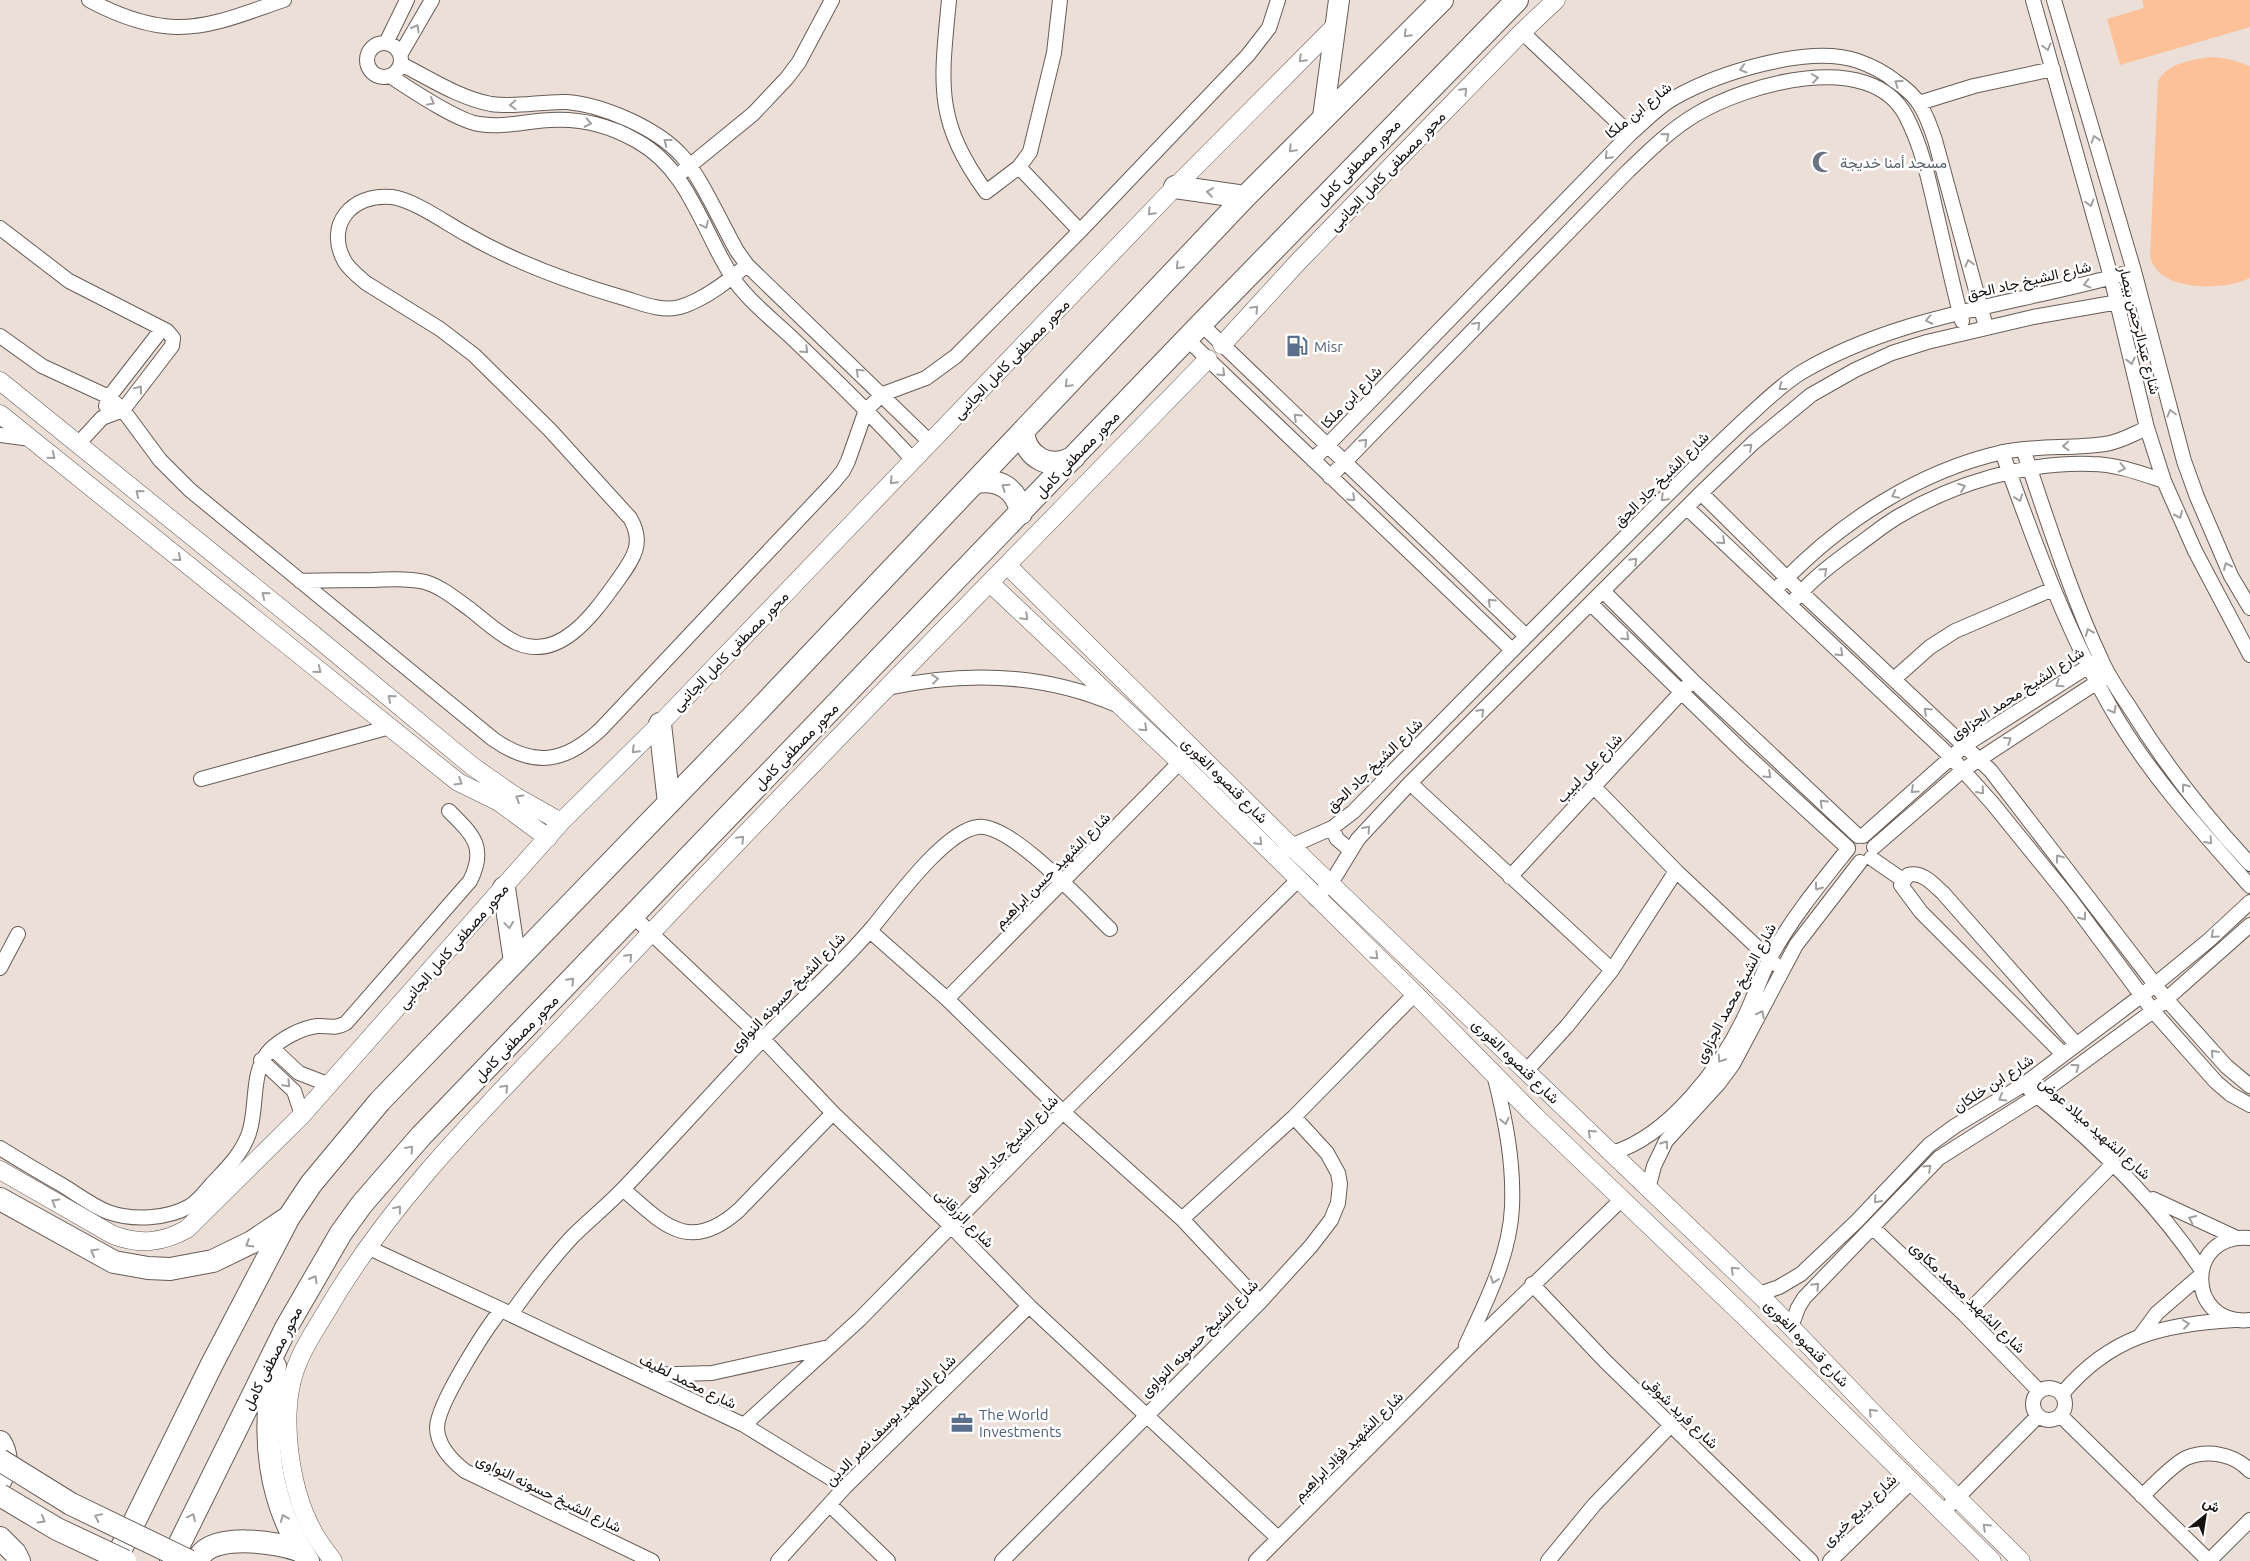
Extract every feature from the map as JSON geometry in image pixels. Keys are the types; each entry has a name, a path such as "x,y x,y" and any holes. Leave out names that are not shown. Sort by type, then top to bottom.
{"main road":[{"path":"1323,117 1339,0"},
{"path":"115,1561 204,1381 289,1217 311,1184 345,1141 380,1101 669,803 1245,197 1442,0"},
{"name":"محور مصطفى كامل","path":"170,1561 286,1328 341,1233 362,1204 422,1136 1074,456 1517,0"},
{"path":"1175,187 1245,197"},
{"path":"1023,431 1030,451 1041,460 1054,463 1062,462 1074,456"},
{"path":"976,482 991,481 1006,486 1016,497 1021,513"},
{"path":"660,724 669,803"},
{"path":"504,888 515,962"},
{"path":"0,1199 114,1262 148,1268 185,1267 213,1261 252,1242 289,1217"},
{"path":"286,1328 271,1387 267,1424 268,1451 277,1498 291,1534 304,1556"},
{"path":"0,1442 4,1448 6,1463 0,1481"},
{"path":"0,1460 71,1504 189,1561"},
{"path":"0,1495 57,1529 124,1561"},
{"path":"0,1538 15,1553 19,1561"},
{"path":"197,1561 201,1553 209,1547 246,1541 274,1543 304,1556"}],"street":[{"path":"89,0 112,12 140,21 177,27 215,22 284,0"},
{"path":"386,43 407,0"},
{"path":"432,0 400,60 398,70 390,76 374,75 369,69 367,62 368,54 378,44 386,43 395,47 400,60 461,94 490,104 567,102 602,109 660,137 672,146 689,167 737,251 747,264 883,394 931,443"},
{"path":"677,175 753,114 787,78 799,62 832,0"},
{"path":"949,0 943,62 946,116 967,166 986,192 1019,167 1030,152 1047,89 1058,26 1060,0"},
{"path":"0,336 42,366 109,397 123,410 175,477 504,747 532,757 564,756 588,741 601,730 834,483 848,461 866,410 883,394 926,378 956,356 1080,231 1248,55 1269,28 1278,0"},
{"name":"محور مصطفى كامل الجانبى","path":"1222,345 1298,262 1522,32 1556,0"},
{"name":"شارع عبدالرحمن بيصار","path":"2033,0 2111,278 2147,428 2164,481 2195,551 2250,655"},
{"name":"شارع عبدالرحمن بيصار","path":"2054,0 2134,271 2184,461 2231,576 2250,608"},
{"name":"محور مصطفى كامل الجانبى","path":"0,1170 113,1235 128,1240 151,1242 173,1236 187,1229 330,1085 561,822 660,724 1175,187 1336,25"},
{"path":"1522,32 1630,134"},
{"name":"شارع ابن ملكا","path":"1313,460 1630,134 1672,99 1707,81 1746,68 1788,59 1824,57 1857,61 1883,72 1906,88 1919,103 1928,119 1935,140 1986,327"},
{"path":"1919,103 1974,86 2053,69"},
{"path":"390,76 463,119 478,124 569,120 605,127 638,141 677,175 732,277 914,460"},
{"path":"1330,477 1628,171 1667,135 1695,115 1755,88 1823,77 1854,79 1878,89 1893,100 1906,115 1926,168 1966,333"},
{"path":"1919,146 1935,140"},
{"path":"1019,167 1080,231"},
{"path":"300,581 393,579 425,582 457,600 517,643 532,647 548,647 574,632 590,616 630,564 636,551 636,528 630,518 550,430 459,342 366,283 345,262 336,238 339,226 347,211 360,201 378,196 394,197 533,268 598,290 664,308 679,307 694,301 732,277 747,264"},
{"path":"0,228 69,281 170,334 173,343 123,410 102,418"},
{"name":"شارع الشيخ جاد الحق","path":"1291,846 1332,828 1353,812 1603,558 1736,427 1800,373 1884,334 1916,323 2134,271"},
{"path":"1316,899 1330,883 1358,839 1410,783 1701,493 1753,443 1811,394 1892,353 1986,327 2140,298"},
{"path":"78,444 102,418 109,397 162,329"},
{"path":"1194,332 1222,345 1526,636"},
{"path":"1194,332 1208,359 1512,650"},
{"path":"333,1561 315,1535 304,1510 296,1481 289,1452 290,1386 299,1360 366,1247 437,1162 651,932 1222,345"},
{"path":"0,382 453,750 503,788 561,822"},
{"path":"0,414 458,782 499,802 548,838"},
{"path":"1775,591 1787,578 1846,527 1886,499 1929,478 2002,452 2106,444 2147,428"},
{"path":"0,435 31,439"},
{"path":"2023,449 2086,624 2101,659 2103,678 2119,721 2164,786 2196,826 2250,886"},
{"path":"2002,452 2053,589 2087,666 2103,678 2219,831 2250,864"},
{"path":"1790,605 1830,565 1897,516 1964,485 2030,468 2090,464 2111,466 2164,481"},
{"path":"1701,493 1801,592 1979,759 2007,790 2167,1000 2226,1066 2250,1086"},
{"path":"1687,508 1951,757 2070,900 2153,1010 2216,1082 2230,1094 2250,1105"},
{"path":"1603,558 1620,575"},
{"name":"شارع قنصوه الغورى","path":"1008,565 1291,846 1759,1294 1956,1498 2021,1561"},
{"name":"شارع قنصوه الغورى","path":"990,583 1180,762 1621,1200 1746,1318 1992,1561"},
{"path":"1894,680 1930,647 1955,631 2053,589"},
{"path":"1603,591 1692,680 1754,738 1860,836 1870,840 1868,856"},
{"path":"1591,604 1742,751 1848,849 1852,858 1868,856 1903,880"},
{"path":"299,655 315,636"},
{"name":"شارع الشيخ محمد الجزاوى","path":"1860,836 1965,745 2087,666 2101,659"},
{"path":"887,688 957,676 1005,677 1062,687 1102,698 1122,708"},
{"name":"شارع الشيخ محمد الجزاوى","path":"1648,1189 1659,1152 1666,1141 1719,1083 1733,1064 1753,1030 1781,970 1796,945 1868,856 1963,770 2103,678"},
{"name":"شارع على لبيب","path":"1510,877 1692,680"},
{"path":"201,779 390,727"},
{"path":"1742,751 1754,738"},
{"path":"439,767 453,750"},
{"name":"شارع الشهيد حسن ابراهيم","path":"947,999 1180,762"},
{"path":"1410,783 1612,970"},
{"path":"1594,787 1676,871 1781,970"},
{"path":"0,1148 107,1212 132,1218 154,1217 176,1212 197,1201 242,1149 250,1131 262,1060 272,1048 286,1038 301,1031 317,1026 336,1028 346,1023 470,881 479,860 478,850 469,831 449,811"},
{"name":"شارع الشيخ حسونه النواوى","path":"652,1561 465,1470 451,1459 443,1447 437,1426 441,1410 478,1342 553,1258 623,1189 763,1039 870,931 924,866 958,835 968,829 987,827 1005,834 1063,883 1110,929"},
{"path":"1332,828 1337,838 1350,850"},
{"path":"1848,849 1851,841 1860,836"},
{"path":"1277,860 1291,846"},
{"name":"شارع الشيخ محمد الجزاوى","path":"1612,1153 1637,1143 1650,1134 1708,1078 1746,1015 1770,959 1798,914 1848,849"},
{"path":"1526,1071 1567,1026 1612,970 1676,871"},
{"path":"2063,1054 1921,912 1901,885 1908,875 1922,876 1943,893 2076,1044"},
{"name":"شارع الشيخ جاد الحق","path":"744,1425 860,1319 1063,1112 1298,880"},
{"name":"شارع ابن خلكان","path":"1759,1294 1779,1287 1802,1274 1841,1238 1929,1145 1955,1126 2023,1085 2141,996 2208,941 2250,902"},
{"name":"شارع الزرقانى","path":"633,916 763,1039 833,1113 952,1227 1029,1306 1278,1538"},
{"path":"1791,1327 1804,1298 1939,1158 2037,1096 2167,1000 2250,925"},
{"path":"870,931 947,999 1063,1112 1182,1219 1260,1302"},
{"path":"0,968 18,934"},
{"path":"1182,1219 1294,1117 1415,994"},
{"path":"272,1048 299,1072 330,1085"},
{"path":"262,1060 294,1091 302,1115"},
{"name":"شارع الشهيد فؤاد ابراهيم","path":"1462,1354 1482,1312 1501,1261 1512,1208 1509,1143 1494,1074"},
{"name":"شارع الشهيد ميلاد عوض","path":"2023,1085 2113,1164 2146,1196 2166,1219 2201,1272"},
{"path":"623,1189 653,1215 676,1230 688,1233 706,1230 727,1221 739,1210 833,1113"},
{"name":"شارع الشيخ حسونه النواوى","path":"1002,1561 1260,1302 1311,1246 1331,1220 1338,1202 1340,1184 1334,1163 1294,1117"},
{"path":"1965,1315 2113,1164"},
{"name":"شارع الشهيد ميلاد عوض","path":"2146,1196 2247,1238"},
{"name":"شارع الشهيد فؤاد ابراهيم","path":"1256,1561 1532,1284 1621,1200"},
{"name":"شارع الشهيد محمد مكاوى","path":"1873,1228 1965,1315 2040,1391"},
{"path":"1841,1238 1852,1250"},
{"path":"2140,1336 2158,1313 2201,1272 2206,1258 2214,1248 2225,1241 2247,1238"},
{"name":"شارع محمد لطيف","path":"366,1247 744,1425 845,1487"},
{"path":"2201,1272 2204,1295 2209,1304 2225,1317 2244,1322"},
{"name":"شارع فريد شوقى","path":"1532,1284 1605,1361 1811,1561"},
{"name":"شارع الشهيد يوسف نصر الدين","path":"778,1561 845,1487 1029,1306"},
{"path":"2062,1394 2074,1379 2104,1354 2140,1336 2168,1327 2244,1322"},
{"path":"640,1375 712,1373 829,1347"},
{"path":"2054,1388 2062,1394 2066,1403 2061,1416 2052,1420 2038,1416 2033,1403 2040,1391 2054,1388"},
{"path":"1943,1512 2038,1416"},
{"path":"2061,1416 2209,1561 2250,1520"},
{"path":"1548,1561 1589,1510 1671,1425"},
{"path":"1890,1461 1905,1446"},
{"path":"2142,1496 2185,1459 2199,1454 2215,1453 2230,1457 2244,1464 2250,1471"},
{"name":"شارع بديع خيرى","path":"1830,1561 1911,1482"},
{"path":"830,1505 888,1561"}],"shaded area":[{"path":"2142,0 2250,0 2250,27 2120,65 2107,19 2144,8"},
{"path":"2213,57 2229,59 2250,66 2250,278 2224,285 2192,286 2164,276 2155,267 2150,255 2158,82 2167,70 2174,66"}],"place":[{"name":"مسجد أمنا خديجة","path":"1823,162"},
{"name":"Misr","path":"1297,346"},
{"name":"The World Investments","path":"962,1423"}]}
